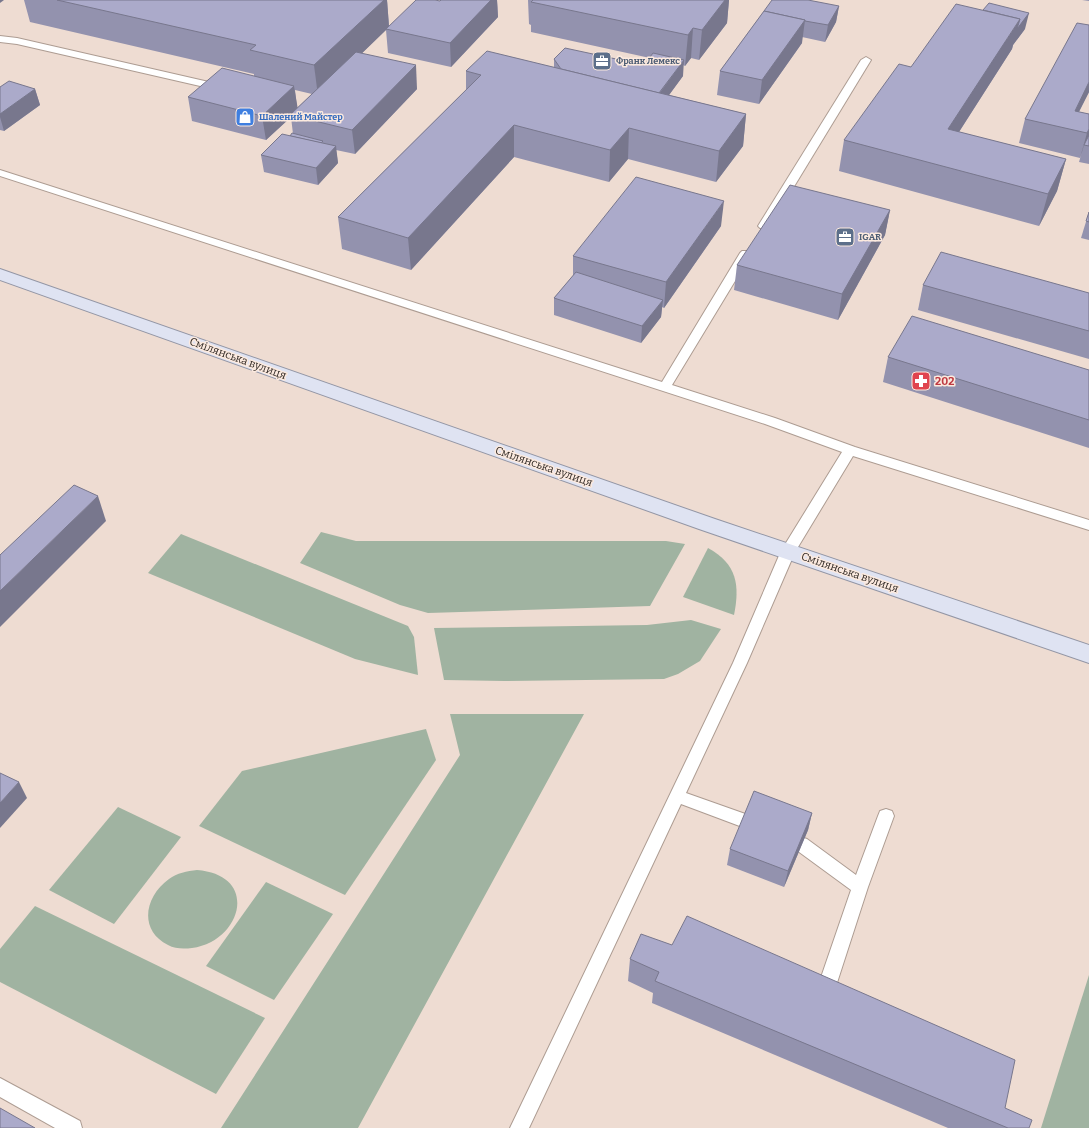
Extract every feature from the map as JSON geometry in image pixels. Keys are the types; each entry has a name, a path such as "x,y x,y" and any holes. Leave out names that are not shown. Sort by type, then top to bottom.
{"main road":[{"name":"Смілянська вулиця","path":"0,274 706,524 1089,654"}],"lane":[{"path":"0,39 17,41 232,90"},
{"path":"664,388 866,60"},
{"path":"0,173 770,421 850,450 1089,526"},
{"path":"519,1128 740,663 788,551 850,450"},
{"path":"677,796 745,821"},
{"path":"826,989 860,887 886,816"},
{"path":"801,844 860,887"},
{"path":"0,1086 73,1128"}],"green space":[{"path":"321,532 356,541 666,541 685,544 650,606 428,613 400,605 300,563"},
{"path":"181,534 408,626 414,637 418,675 355,659 148,573"},
{"path":"708,548 718,554 731,568 737,594 734,615 683,597"},
{"path":"691,620 721,629 700,661 678,674 664,679 504,681 444,680 434,628 647,625"},
{"path":"450,714 584,714 358,1128 221,1128 460,755"},
{"path":"426,729 436,760 345,895 199,826 242,771"},
{"path":"118,807 181,837 114,924 49,890"},
{"path":"197,870 217,874 230,883 236,895 237,908 232,922 223,934 209,943 183,949 168,945 158,939 152,931 148,913 150,903 154,894 169,879 175,875"},
{"path":"266,882 333,914 274,1000 206,966"},
{"path":"35,906 265,1018 216,1094 0,982 0,949"},
{"path":"1089,975 1089,1128 1041,1128"}],"building":[{"path":"57,0 384,0 314,65 250,50 256,45"},
{"path":"416,0 491,0 450,43 386,29"},
{"path":"533,0 725,0 702,30 693,28 688,35 531,2"},
{"path":"772,0 808,0 839,6 828,25 764,11"},
{"path":"989,3 1029,13 1017,29 1020,19 983,10"},
{"path":"956,4 1020,19 948,129 1066,159 1048,194 844,140 899,64 911,67"},
{"path":"764,11 805,20 762,80 720,71"},
{"path":"1077,23 1089,25 1089,82 1075,111 1089,114 1089,129 1087,133 1025,119"},
{"path":"565,48 644,65 653,53 684,60 659,93 561,69 554,59"},
{"path":"487,51 746,114 719,151 629,128 610,150 514,125 408,238 338,217 481,75 466,71"},
{"path":"356,52 416,65 352,130 290,115"},
{"path":"222,68 294,86 262,116 188,97"},
{"path":"9,81 35,89 0,114 0,87"},
{"path":"292,133 323,141 321,143 290,136"},
{"path":"282,134 336,146 316,168 261,155"},
{"path":"1089,135 1089,146 1084,145"},
{"path":"636,177 724,201 666,282 573,256"},
{"path":"790,185 890,210 842,294 737,265"},
{"path":"1089,212 1089,222 1086,221"},
{"path":"941,252 1089,293 1089,331 923,285"},
{"path":"576,272 663,300 642,326 554,298"},
{"path":"912,316 1089,370 1089,420 888,357"},
{"path":"74,485 98,496 0,591 0,555"},
{"path":"0,773 19,782 0,803"},
{"path":"754,791 812,813 788,871 730,849"},
{"path":"687,916 1015,1060 1005,1108 1032,1120 1029,1128 1008,1128 655,981 659,972 630,959 641,934 672,945"},
{"path":"0,1108 35,1128 0,1128"}],"place":[{"name":"Франк Лемекс","path":"602,61"},
{"name":"Шалений Майстер","path":"245,117"},
{"name":"IGAR","path":"845,237"},
{"name":"202","path":"921,381"}]}
